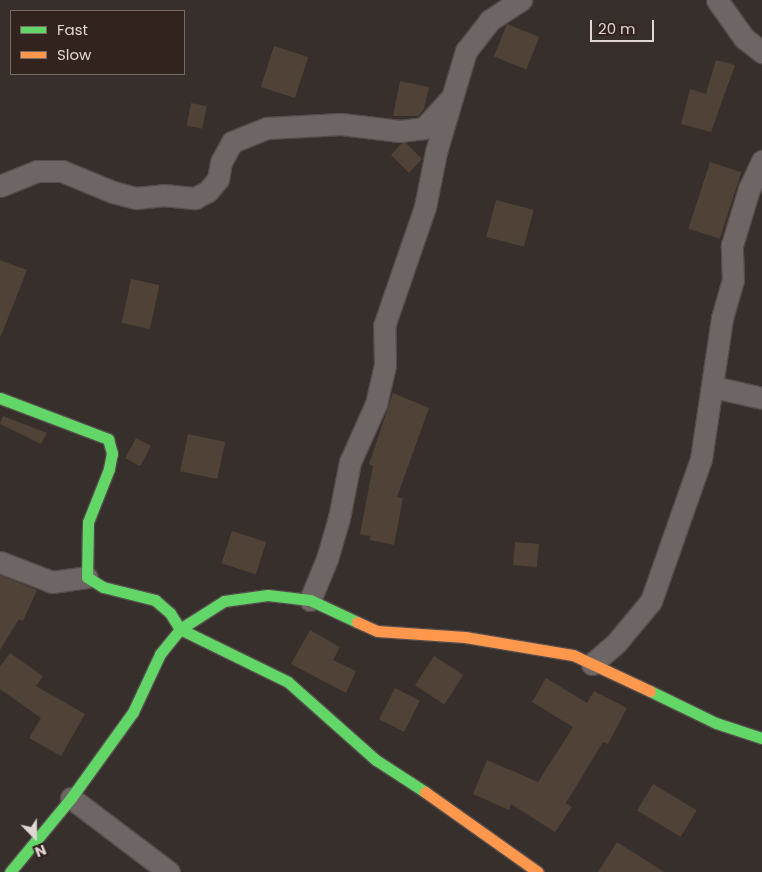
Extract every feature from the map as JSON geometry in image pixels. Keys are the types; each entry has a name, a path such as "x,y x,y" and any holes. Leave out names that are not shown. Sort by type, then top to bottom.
{"street":[{"path":"310,600 334,534 350,462 376,404 385,365 384,326 425,206 451,96 466,51 490,20 521,0"},
{"path":"718,0 744,38 762,52"},
{"path":"0,186 36,171 62,171 113,192 136,198 164,194 195,198 208,191 218,179 222,162 232,142 267,128 341,124 400,131 424,128 451,96"},
{"path":"592,664 617,642 651,601 701,459 714,388 722,318 732,280 732,245 749,189 762,161"},
{"path":"714,388 762,398"},
{"path":"0,398 108,439 112,454 109,469 88,522 87,577"},
{"path":"0,562 52,582 87,577 103,586 155,600 170,612 180,629 288,682 376,760 479,828 538,872"},
{"path":"10,872 70,798 133,712 160,654 180,629 224,601 268,595 310,600 377,631 465,638 573,655 716,723 762,738"},
{"path":"70,798 168,872"}],"building":[{"path":"507,24 539,37 526,70 494,56"},
{"path":"274,46 308,57 295,98 261,87"},
{"path":"716,60 735,65 711,132 681,124 690,89 706,94"},
{"path":"400,81 429,87 424,109 418,116 393,116"},
{"path":"191,103 207,106 202,129 187,126"},
{"path":"402,143 406,143 422,159 409,173 391,155"},
{"path":"710,162 741,172 720,239 688,229"},
{"path":"496,200 534,210 524,247 486,237"},
{"path":"0,260 27,270 1,336 0,335"},
{"path":"131,279 159,285 150,329 122,323"},
{"path":"393,393 429,408 397,497 403,498 394,545 369,540 371,536 360,534 373,466 369,464"},
{"path":"3,416 47,433 41,444 0,424"},
{"path":"188,434 225,442 217,479 180,471"},
{"path":"136,438 151,446 140,466 125,458"},
{"path":"232,531 266,542 256,574 221,563"},
{"path":"515,542 539,544 537,567 513,565"},
{"path":"0,575 37,590 23,621 19,619 0,650"},
{"path":"310,630 340,647 333,660 356,671 346,693 291,664"},
{"path":"10,653 43,676 36,686 85,714 61,756 29,738 41,718 0,689 0,666"},
{"path":"434,656 463,675 444,704 415,685"},
{"path":"546,678 587,703 594,691 627,708 608,744 603,742 566,803 572,807 555,832 511,804 509,810 473,794 487,760 538,782 573,727 532,702"},
{"path":"395,688 420,701 404,732 379,719"},
{"path":"653,784 697,810 681,837 637,811"},
{"path":"617,842 664,872 598,872"}],"traffic: fast":[{"path":"0,398 108,439 112,453 109,469 88,522 87,577 103,587 155,600 170,613 180,629 288,682 376,760 425,792"},
{"path":"10,872 71,798 133,712 160,654 180,629 224,601 268,595 310,600 357,622"},
{"path":"650,691 716,723 762,738"}],"traffic: slow":[{"path":"357,622 377,631 465,637 573,655 650,691"},
{"path":"425,792 538,872"}]}
